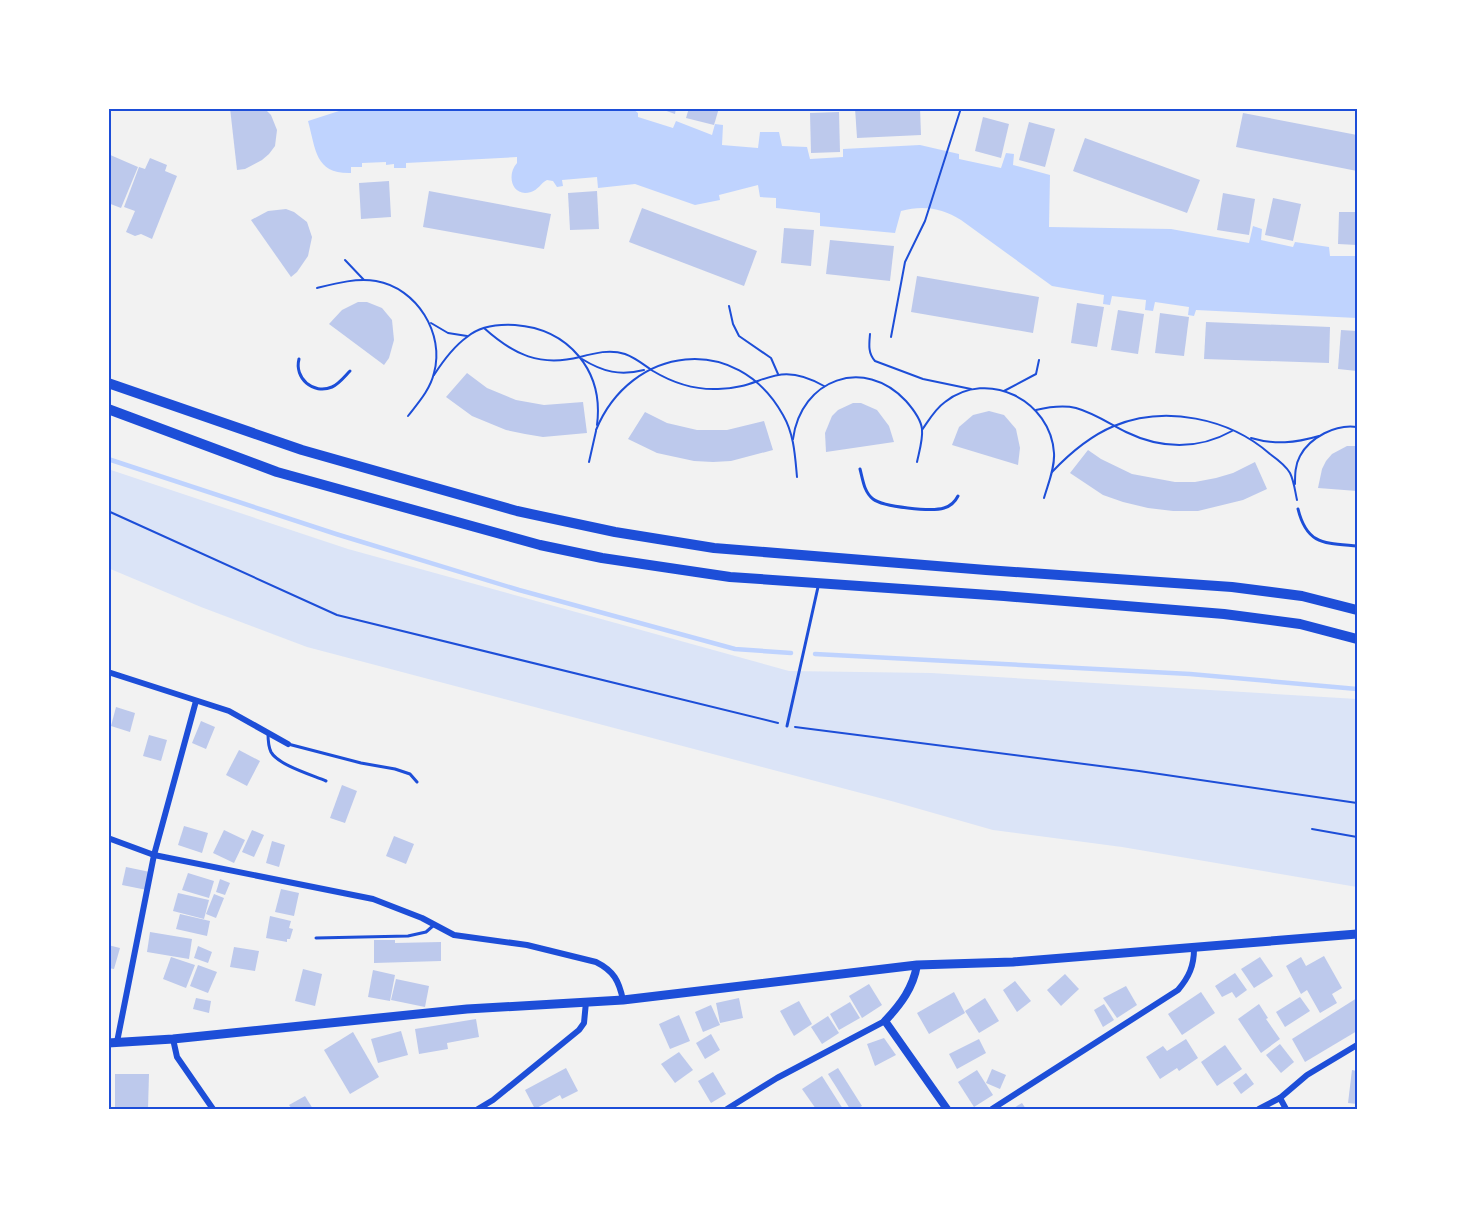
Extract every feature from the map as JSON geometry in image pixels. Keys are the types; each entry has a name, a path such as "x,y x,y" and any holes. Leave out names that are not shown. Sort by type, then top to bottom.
{"main road":[{"path":"108,383 302,450 516,511 615,532 714,548 1232,587 1302,596 1357,610"},
{"path":"108,410 277,472 540,545 602,558 730,577 1224,614 1300,624 1357,639"},
{"path":"112,1043 173,1039 467,1009 623,1000 917,965 1013,962 1357,934"}],"street":[{"path":"108,672 229,711 288,744"},
{"path":"112,1043 154,855 196,700"},
{"path":"108,838 154,855 373,899 422,918 454,935 527,945 596,962 605,966 616,976 623,1000"},
{"path":"992,1109 1178,990 1187,980 1191,970 1194,949"},
{"path":"727,1109 777,1078 885,1021 911,988 917,965"},
{"path":"478,1109 493,1100 579,1030 584,1023 586,1002"},
{"path":"885,1021 947,1109"},
{"path":"173,1039 177,1057 213,1109"},
{"path":"1259,1109 1280,1098 1307,1075 1357,1045"},
{"path":"1280,1098 1287,1109"}],"lane":[{"path":"299,359 298,371 301,378 318,389 333,387 350,371"},
{"path":"860,469 867,493 884,504 938,509 951,505 958,496"},
{"path":"1298,509 1303,526 1316,540 1323,543 1357,546"},
{"path":"787,726 819,584"},
{"path":"268,733 267,742 274,756 326,781"},
{"path":"288,744 361,763 395,769 410,774 417,782"},
{"path":"316,938 408,936 426,932 435,925"}],"path":[{"path":"891,337 905,262 924,221 961,110"},
{"path":"345,260 365,280"},
{"path":"317,288 340,282 365,280 395,288 418,306 429,322 437,360 434,375"},
{"path":"729,306 733,324 739,336 771,358 778,374"},
{"path":"429,322 448,333 467,336"},
{"path":"408,416 427,390 444,359 467,336 494,325 541,329 556,336 579,357 595,367 618,374 650,369"},
{"path":"484,328 509,348 539,360 557,361 612,351 625,354 667,379 702,388 738,387 786,373 812,379 824,386"},
{"path":"870,334 869,348 875,361 923,378 974,390 1004,391 1016,396 1036,410 1047,426 1054,455 1052,472 1044,498"},
{"path":"579,357 591,374 595,386 598,416 589,462"},
{"path":"596,430 614,397 627,384 650,369 678,360 710,360 739,370 756,382 774,401 783,415 793,442"},
{"path":"1004,391 1036,374 1039,360"},
{"path":"797,477 793,442 795,425 802,409 811,396 824,386 852,377 880,383 892,389 912,407 919,418 922,430 917,462"},
{"path":"922,430 946,401 974,390"},
{"path":"1036,410 1061,406 1077,408 1144,440 1166,445 1192,445 1216,440 1233,430"},
{"path":"1052,472 1067,456 1089,440 1115,426 1143,417 1193,418 1222,425 1248,437 1264,448 1290,472 1298,509"},
{"path":"1248,437 1267,442 1298,442 1338,428 1357,427"},
{"path":"1295,487 1296,468 1300,456 1322,435"},
{"path":"108,510 337,615 787,726 1139,771 1357,803"},
{"path":"1312,829 1357,837"}],"shaded area":[{"path":"108,469 348,549 789,671 931,673 1357,699 1357,887 1122,847 993,830 307,647 201,607 108,568"}],"water":[{"path":"337,108 632,108 638,113 638,117 673,128 676,121 712,135 715,124 723,125 722,145 758,148 760,132 779,132 782,146 807,147 810,159 843,157 843,149 920,145 959,154 959,159 1001,168 1006,153 1014,154 1013,165 1050,175 1049,227 1171,229 1249,243 1253,226 1262,229 1261,240 1293,247 1295,242 1329,247 1330,256 1357,256 1357,318 1196,310 1194,316 1188,315 1189,307 1155,302 1153,311 1145,310 1146,300 1112,296 1110,305 1103,304 1104,295 1052,286 961,220 932,209 917,208 901,211 895,233 820,226 820,213 776,208 776,198 760,197 758,185 719,195 720,200 695,205 635,184 598,188 597,177 562,180 563,186 557,187 553,181 547,180 533,191 519,192 515,189 512,179 517,157 406,163 406,168 394,168 394,164 386,165 386,162 362,163 362,167 351,167 351,173 339,172 324,165 319,158 308,121 339,111"}],"building":[{"path":"230,108 264,108 271,115 277,130 275,146 269,154 245,169 237,170"},
{"path":"658,108 676,108 675,114"},
{"path":"689,108 719,108 714,125 686,118"},
{"path":"855,108 920,108 921,135 857,138"},
{"path":"839,112 840,152 811,153 810,113"},
{"path":"1243,113 1357,135 1357,171 1236,147"},
{"path":"983,117 1009,124 1001,158 975,151"},
{"path":"1029,122 1055,129 1045,167 1019,160"},
{"path":"1085,138 1200,180 1187,213 1073,171"},
{"path":"108,154 138,167 121,208 108,203"},
{"path":"150,158 167,165 165,171 177,176 152,239 141,234 135,236 126,232 135,211 124,207 139,167 145,169"},
{"path":"389,181 391,217 361,219 359,183"},
{"path":"429,191 551,214 544,249 423,227"},
{"path":"597,191 599,229 570,230 568,193"},
{"path":"1223,193 1255,199 1249,235 1217,230"},
{"path":"1273,198 1301,204 1293,241 1265,235"},
{"path":"642,208 757,251 744,286 629,242"},
{"path":"286,209 307,222 312,237 308,256 291,277 251,220 268,211"},
{"path":"1339,212 1357,212 1357,245 1338,244"},
{"path":"784,228 814,230 811,266 781,263"},
{"path":"830,240 894,246 890,281 826,274"},
{"path":"917,276 1039,297 1033,333 911,312"},
{"path":"358,302 367,302 382,308 392,320 394,340 389,358 384,365 329,324 342,310"},
{"path":"1077,303 1104,307 1097,347 1071,343"},
{"path":"1118,310 1144,314 1138,354 1111,350"},
{"path":"1160,313 1189,317 1184,356 1155,353"},
{"path":"1206,322 1330,327 1329,363 1204,359"},
{"path":"1341,330 1357,331 1357,371 1338,369"},
{"path":"467,373 487,388 516,400 544,405 583,402 587,433 543,437 506,430 472,416 446,397"},
{"path":"853,403 861,403 877,410 889,426 894,442 826,452 825,433 832,416 838,410"},
{"path":"989,411 1004,415 1016,429 1020,448 1018,465 952,445 959,427 973,415"},
{"path":"645,412 667,423 697,430 727,430 764,421 773,450 731,461 713,462 694,461 657,453 628,439"},
{"path":"1347,446 1357,446 1357,491 1318,488 1326,461 1332,454"},
{"path":"1088,450 1132,474 1175,482 1195,482 1216,478 1233,473 1255,462 1267,489 1243,500 1198,511 1148,508 1103,495 1070,473"},
{"path":"116,707 135,713 130,732 111,726"},
{"path":"201,721 215,727 206,749 192,743"},
{"path":"149,735 167,740 161,761 143,756"},
{"path":"239,750 260,761 247,786 226,775"},
{"path":"342,785 357,791 345,823 330,818"},
{"path":"184,826 208,833 202,853 178,845"},
{"path":"224,830 245,840 234,863 213,853"},
{"path":"252,830 264,835 254,857 242,852"},
{"path":"394,836 414,844 406,864 386,856"},
{"path":"272,841 285,845 279,867 266,863"},
{"path":"126,867 150,872 147,890 122,885"},
{"path":"188,873 214,881 209,898 182,890"},
{"path":"220,879 230,883 225,895 216,892"},
{"path":"281,889 299,893 294,916 275,912"},
{"path":"178,893 209,900 204,919 173,911"},
{"path":"214,894 224,898 216,918 206,914"},
{"path":"180,914 210,921 207,936 176,929"},
{"path":"270,916 291,921 289,928 293,929 287,942 266,938"},
{"path":"150,932 192,939 189,959 147,952"},
{"path":"374,940 395,940 395,943 441,942 441,961 374,963"},
{"path":"108,945 120,948 114,969 108,968"},
{"path":"198,946 212,952 208,963 194,958"},
{"path":"234,947 259,951 255,971 230,967"},
{"path":"1324,956 1342,988 1332,994 1337,1003 1320,1013 1307,990 1301,994 1286,966 1301,957 1306,966"},
{"path":"171,957 195,965 186,988 163,979"},
{"path":"1260,957 1273,976 1254,988 1241,969"},
{"path":"198,965 217,972 208,993 190,986"},
{"path":"303,969 322,974 315,1006 295,1001"},
{"path":"373,970 395,975 390,1001 368,997"},
{"path":"1235,973 1247,990 1236,998 1232,992 1222,997 1215,986"},
{"path":"1065,974 1079,989 1061,1006 1047,990"},
{"path":"396,979 429,986 425,1007 391,1000"},
{"path":"1015,981 1031,1001 1017,1012 1003,990"},
{"path":"869,984 882,1005 862,1018 849,996"},
{"path":"1126,986 1137,1005 1117,1018 1103,998"},
{"path":"954,992 965,1013 929,1034 917,1013"},
{"path":"1201,992 1215,1013 1182,1035 1168,1014"},
{"path":"1300,997 1310,1011 1285,1027 1276,1012"},
{"path":"196,998 211,1001 209,1013 193,1009"},
{"path":"739,998 743,1018 720,1023 716,1003"},
{"path":"985,998 999,1021 979,1033 965,1011"},
{"path":"1357,998 1357,1031 1305,1062 1292,1039"},
{"path":"799,1001 812,1024 794,1036 780,1011"},
{"path":"850,1002 860,1018 839,1030 830,1014"},
{"path":"1104,1004 1114,1020 1103,1027 1094,1010"},
{"path":"1259,1004 1280,1039 1261,1053 1238,1019"},
{"path":"711,1005 720,1025 703,1032 695,1012"},
{"path":"679,1015 690,1041 670,1049 659,1024"},
{"path":"828,1016 839,1033 822,1044 811,1027"},
{"path":"476,1019 479,1037 447,1043 448,1049 419,1054 415,1029"},
{"path":"401,1031 408,1055 378,1063 371,1039"},
{"path":"353,1032 379,1077 350,1094 324,1050"},
{"path":"711,1034 720,1050 705,1059 696,1043"},
{"path":"884,1038 896,1055 875,1066 867,1044"},
{"path":"979,1039 986,1053 957,1069 949,1054"},
{"path":"1186,1039 1198,1058 1179,1071 1177,1068 1160,1079 1146,1057 1163,1046 1167,1051"},
{"path":"1280,1044 1294,1062 1281,1073 1266,1055"},
{"path":"1225,1045 1242,1069 1217,1086 1201,1062"},
{"path":"679,1052 693,1070 675,1083 661,1064"},
{"path":"566,1068 578,1091 562,1099 560,1095 535,1109 525,1090"},
{"path":"838,1068 862,1106 850,1109 828,1074"},
{"path":"992,1069 1006,1075 1000,1089 986,1083"},
{"path":"977,1070 993,1095 974,1107 958,1082"},
{"path":"1352,1070 1357,1071 1357,1104 1348,1103"},
{"path":"713,1072 726,1094 711,1103 698,1081"},
{"path":"1246,1073 1254,1084 1241,1094 1233,1083"},
{"path":"115,1074 149,1074 148,1109 115,1109"},
{"path":"822,1076 843,1109 816,1109 802,1089"},
{"path":"305,1096 313,1109 292,1109 289,1105"},
{"path":"1022,1103 1026,1109 1012,1109"}],"waterway":[{"path":"108,459 336,534 519,590 735,649 791,653"},
{"path":"815,654 1190,674 1357,689"}]}
